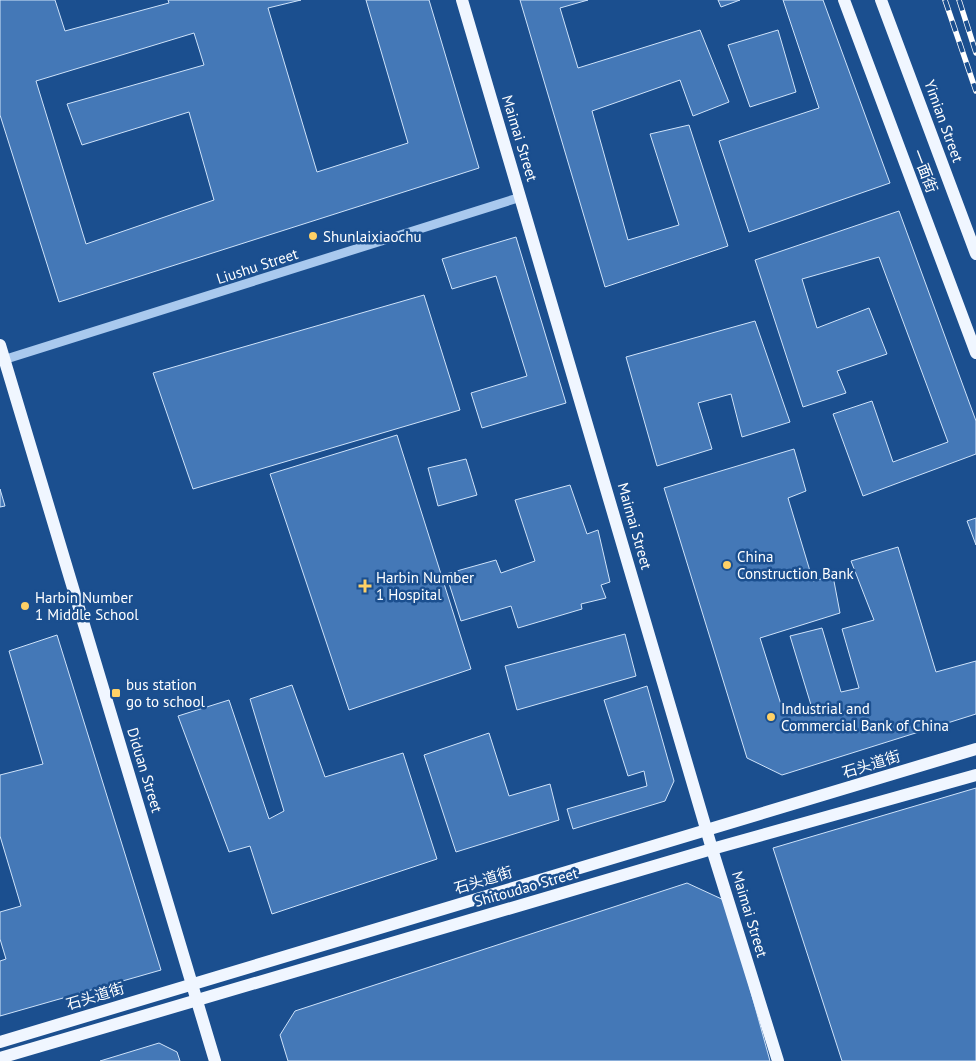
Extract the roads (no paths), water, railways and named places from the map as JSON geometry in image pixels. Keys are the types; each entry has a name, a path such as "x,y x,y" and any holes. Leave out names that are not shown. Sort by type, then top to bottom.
{"main road":[{"name":"Maimai Street","path":"462,0 522,197 712,849 778,1061"},
{"name":"一面街","path":"844,0 976,354"},
{"name":"Yimian Street","path":"881,0 976,254"},
{"name":"Diduan Street","path":"0,345 2,361 215,1061"},
{"name":"石头道街","path":"0,1042 976,749"},
{"name":"Shitoudao Street","path":"0,1058 712,849 976,775"}],"street":[{"name":"Liushu Street","path":"2,361 522,197"}],"railway":[{"path":"945,0 976,91"},
{"path":"959,0 976,53"}],"place":[{"name":"Shunlaixiaochu","path":"313,236"},
{"name":"China Construction Bank","path":"727,565"},
{"name":"Harbin Number 1 Hospital","path":"365,586"},
{"name":"Harbin Number 1 Middle School","path":"25,606"},
{"name":"bus station go to school","path":"116,693"},
{"name":"Industrial and Commercial Bank of China","path":"771,717"}]}
